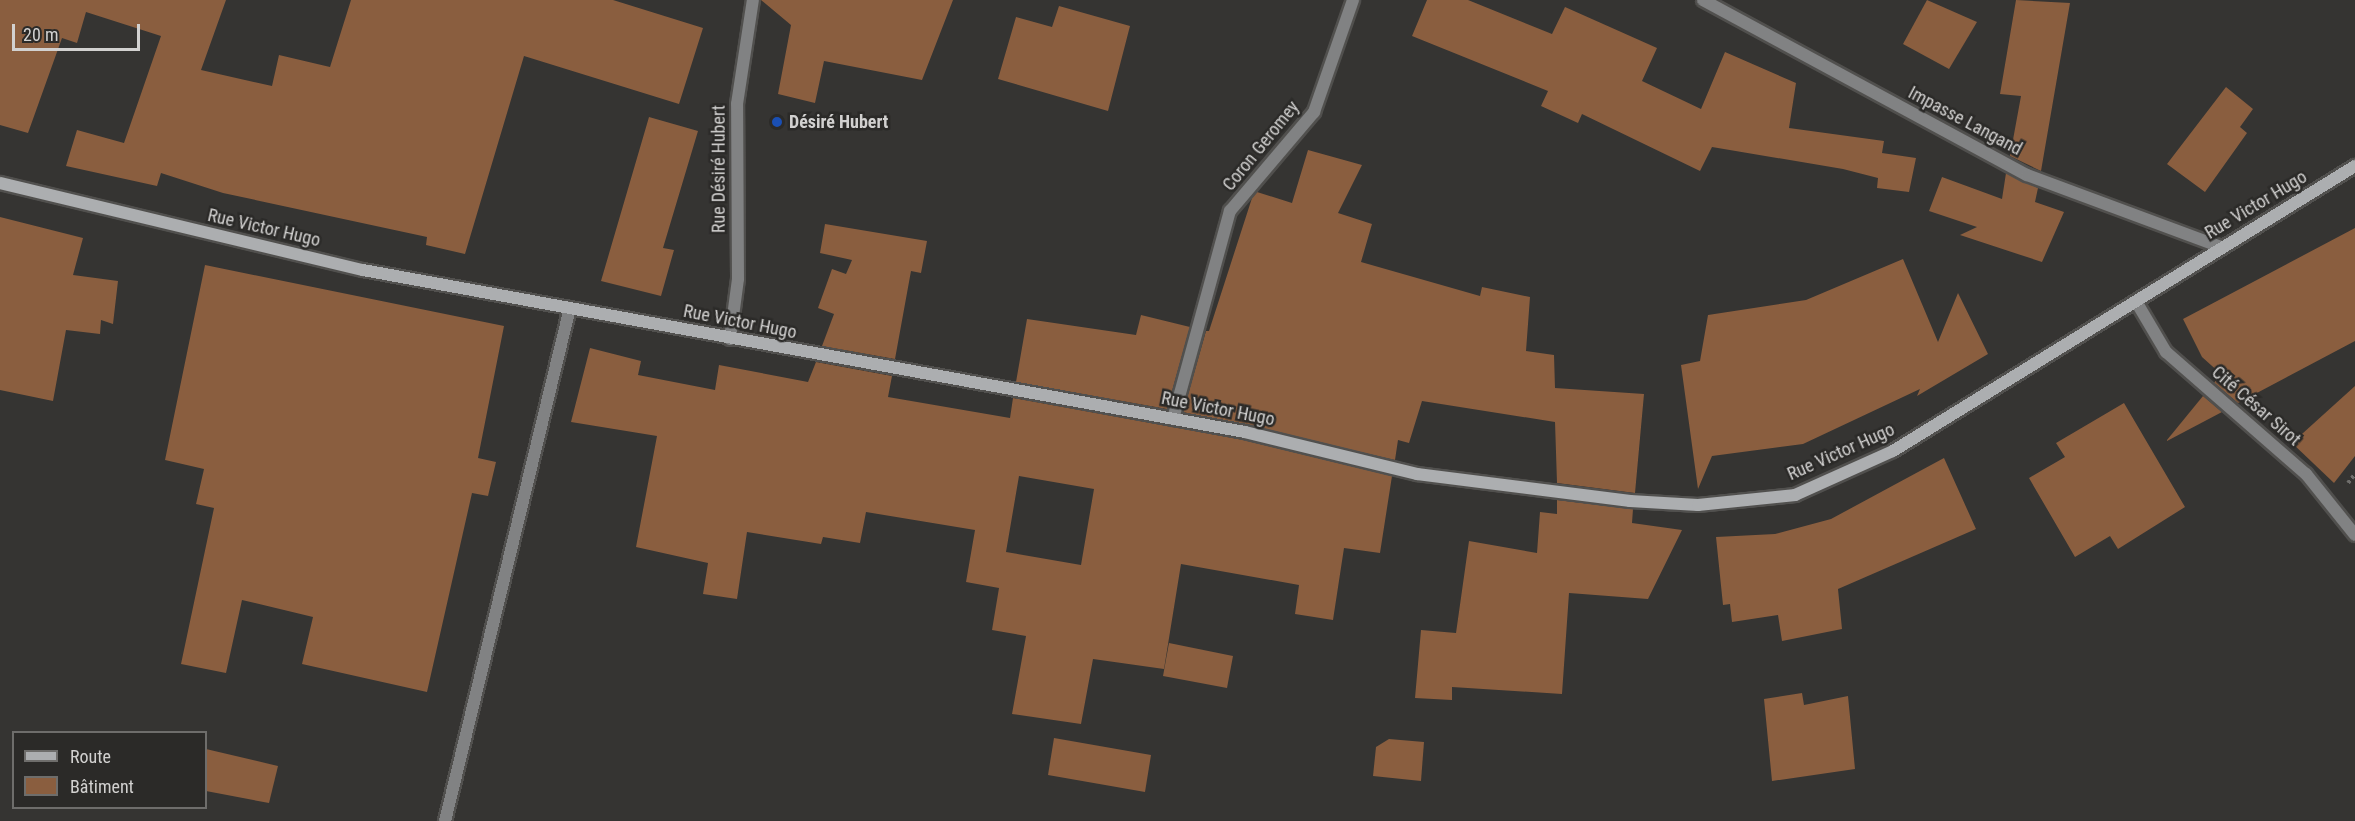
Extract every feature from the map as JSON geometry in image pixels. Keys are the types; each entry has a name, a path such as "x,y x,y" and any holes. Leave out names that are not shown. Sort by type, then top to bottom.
{"street":[{"name":"Rue Désiré Hubert","path":"730,339 738,279 737,104 753,0"},
{"name":"Coron Geromey","path":"1173,419 1230,211 1314,112 1353,0"},
{"name":"Impasse Langand","path":"1703,0 2027,175 2221,247"},
{"name":"Rue Victor Hugo","path":"0,183 334,263 730,339 1173,419 1440,479 1650,503 1746,503 1812,489 1893,451 2137,303 2221,247 2355,166"},
{"name":"Cité César Sirot","path":"2137,303 2166,352 2306,474 2355,535"},
{"path":"445,821 570,308"}],"building":[{"path":"0,0 226,0 201,70 272,86 279,55 330,67 351,0 613,0 703,28 679,104 524,56 465,254 426,245 427,237 223,193 161,173 157,186 66,166 77,130 124,143 161,36 86,12 77,43 62,38 28,133 0,125"},
{"path":"761,0 953,0 922,80 824,61 815,103 778,94 791,25"},
{"path":"1427,0 1468,0 1552,34 1565,7 1657,48 1642,81 1701,109 1725,52 1796,83 1789,128 1884,141 1882,153 1916,158 1909,192 1877,188 1878,178 1843,169 1712,147 1700,171 1582,114 1578,123 1541,106 1548,91 1412,36"},
{"path":"1927,0 1977,22 1949,69 1903,44"},
{"path":"2016,0 2070,3 2041,171 2010,156 2021,96 2000,94"},
{"path":"1059,6 1130,26 1108,111 998,79 1016,17 1052,27"},
{"path":"2226,87 2253,109 2240,127 2247,133 2205,192 2167,164"},
{"path":"649,117 698,131 663,248 674,250 661,296 601,281"},
{"path":"1308,150 1362,165 1338,213 1372,224 1361,262 1480,296 1482,287 1530,297 1526,351 1554,355 1555,388 1644,394 1635,493 1557,483 1555,422 1422,401 1409,443 1398,440 1395,460 1183,412 1206,331 1209,331 1252,198 1257,192 1292,203"},
{"path":"2006,173 2038,188 2035,202 2064,212 2042,262 1960,235 1977,227 1929,211 1942,177 2002,199"},
{"path":"0,217 83,238 73,275 118,281 113,324 101,320 100,334 66,330 53,401 0,390"},
{"path":"825,224 927,241 921,273 911,271 895,359 822,346 834,314 818,308 832,269 846,274 852,260 820,253"},
{"path":"2355,228 2355,341 2238,403 2214,383 2221,374 2202,357 2183,319"},
{"path":"1903,259 1938,342 1958,293 1988,354 1917,396 1920,389 1803,444 1712,456 1698,489 1681,365 1700,361 1708,315 1806,300"},
{"path":"205,265 504,326 478,458 496,462 488,496 472,493 427,692 302,664 313,617 242,600 226,673 181,664 214,508 196,504 204,469 165,460"},
{"path":"1141,315 1190,327 1167,409 1016,382 1027,319 1136,335"},
{"path":"590,348 641,361 638,375 715,390 719,365 808,382 816,362 892,376 888,397 1010,418 1013,398 1243,440 1392,476 1380,553 1344,548 1333,620 1295,614 1299,585 1181,564 1164,669 1093,659 1081,724 1012,714 1026,636 992,630 999,588 966,582 975,530 866,512 860,543 823,537 821,544 747,532 737,599 703,594 708,563 636,547 657,436 571,422","holes":["1019,476 1094,489 1081,565 1006,552"]},
{"path":"2355,386 2355,456 2334,483 2292,443"},
{"path":"2203,396 2222,412 2167,441 2167,440"},
{"path":"2124,403 2185,507 2118,549 2110,536 2075,557 2029,478 2065,457 2056,443"},
{"path":"1944,458 1976,529 1838,589 1842,629 1782,641 1778,615 1732,622 1730,604 1723,605 1716,537 1775,534 1831,519"},
{"path":"1557,500 1633,509 1632,523 1682,530 1648,599 1569,593 1562,694 1452,687 1452,700 1415,698 1421,630 1456,633 1469,541 1537,553 1540,512 1557,514"},
{"path":"1169,643 1233,656 1227,688 1163,676"},
{"path":"1802,693 1804,705 1848,696 1855,769 1772,781 1764,699"},
{"path":"1054,738 1151,755 1145,792 1048,775"},
{"path":"1389,739 1424,742 1421,781 1373,776 1376,747"},
{"path":"207,749 278,766 269,803 207,791"}],"place":[{"name":"Désiré Hubert","path":"777,122"}]}
